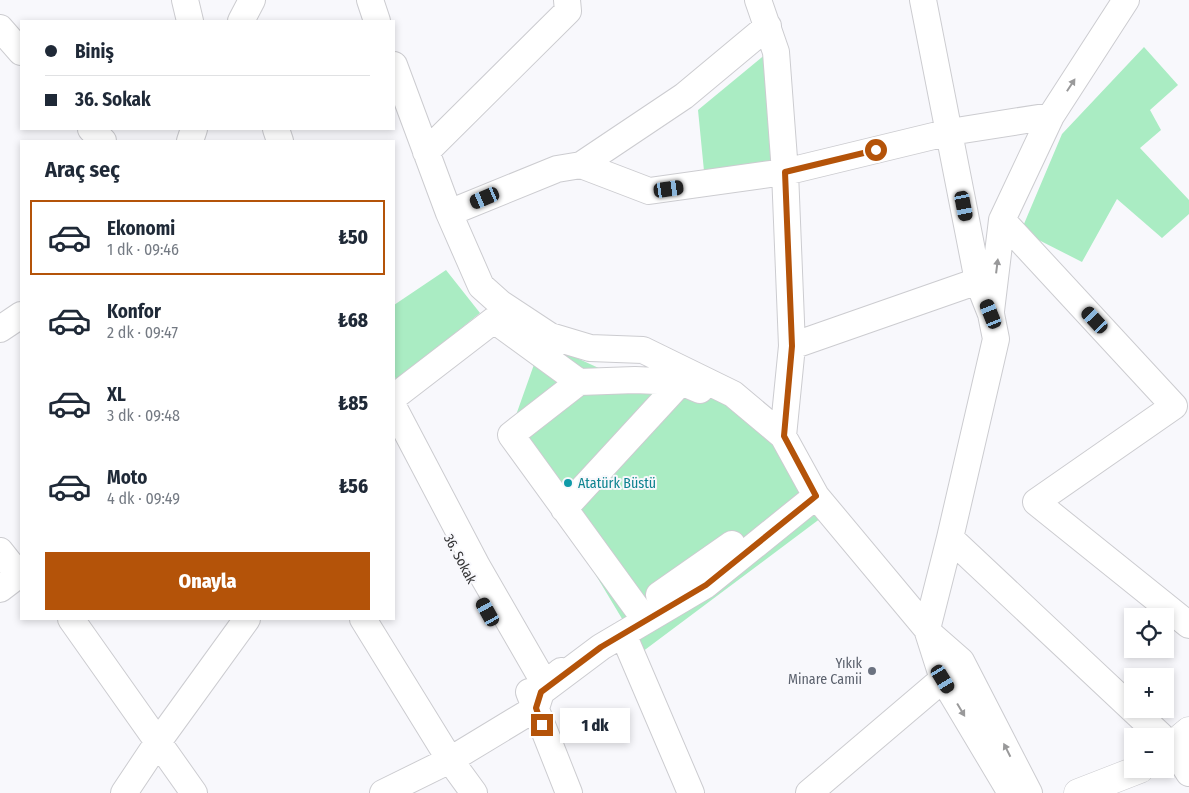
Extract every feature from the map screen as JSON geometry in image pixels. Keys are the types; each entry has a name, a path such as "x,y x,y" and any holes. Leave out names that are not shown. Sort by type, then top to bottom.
{"main road":[{"path":"1078,793 1124,775"},
{"path":"1118,793 1132,778"}],"street":[{"path":"185,0 190,20"},
{"path":"370,0 378,20"},
{"path":"426,152 568,11 567,0"},
{"path":"758,0 776,52 785,172 792,346 784,436 810,501"},
{"path":"923,0 978,281 991,314 996,339 928,631 943,679 1011,793"},
{"path":"991,314 1002,220 1050,116 1126,0"},
{"path":"449,213 557,169 581,165 684,96 768,26"},
{"path":"0,28 20,51"},
{"path":"395,68 449,213 481,286 500,303 550,336 590,348 643,350 733,394 784,436"},
{"path":"581,165 649,191 785,172 950,132 1050,116"},
{"path":"92,130 102,140"},
{"path":"1002,220 1182,401 1036,502 1189,625"},
{"path":"792,346 978,281"},
{"path":"395,389 500,303"},
{"path":"0,329 20,316"},
{"path":"395,396 494,320 579,382"},
{"path":"638,610 511,435 579,382 636,380 681,382 739,405 776,446 810,501 928,631 961,661 1030,793"},
{"path":"564,509 681,382"},
{"path":"395,410 477,566 544,684 638,610 743,536 749,542 810,501"},
{"name":"36. Sokak","path":"395,440 516,664 536,708 569,793"},
{"path":"383,793 450,760 536,708 541,692 601,647 706,585 810,501"},
{"path":"950,538 1156,728"},
{"path":"0,551 13,579"},
{"path":"72,620 194,793"},
{"path":"124,793 158,742 246,620"},
{"path":"364,620 450,760 474,793"},
{"path":"623,634 691,793"},
{"path":"809,793 943,679"},
{"path":"1174,748 1189,773"}],"green space":[{"path":"1144,47 1178,85 1150,110 1161,130 1140,148 1189,200 1189,214 1162,238 1117,199 1082,262 1021,231 1062,134"},
{"path":"767,53 775,166 704,171 698,110"},
{"path":"446,270 480,313 397,380 395,377 395,304"},
{"path":"542,342 603,370 708,393 745,415 777,449 825,515 642,652 510,432"}],"place":[{"name":"Atatürk Büstü","path":"568,483"},
{"name":"Yıkık Minare Camii","path":"872,671"}],"route":[{"path":"542,725 536,708 541,692 601,647 706,585 816,496 784,436 792,346 785,172 876,150"}]}
